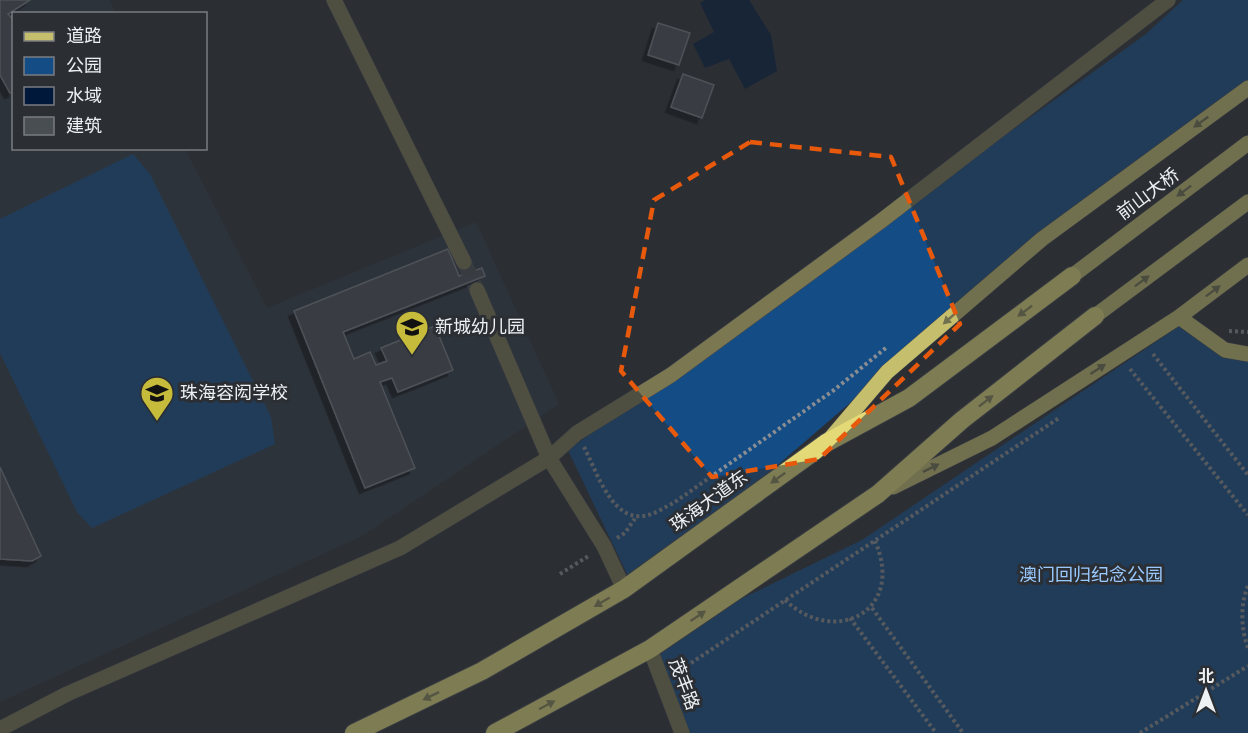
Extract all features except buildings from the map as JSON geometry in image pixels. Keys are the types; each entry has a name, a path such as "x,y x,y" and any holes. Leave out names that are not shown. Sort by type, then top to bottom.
{"highway":[{"name":"珠海大道东","path":"354,733 482,671 624,588 826,443 909,399 1072,276"},
{"path":"495,733 650,649 878,494 962,420 1095,316"}],"main road":[{"path":"826,443 887,372 1042,239 1248,88"},
{"name":"前山大桥","path":"1072,276 1248,144"},
{"path":"1095,316 1248,201"},
{"path":"878,494 993,438 1179,317 1248,265"},
{"path":"1179,317 1225,350 1248,354"}],"street":[{"path":"334,0 464,262"},
{"path":"0,729 67,694 400,548 549,458 577,433 671,375 881,221 1168,0"},
{"path":"477,290 549,458 604,546 624,588"},
{"name":"茂丰路","path":"650,649 682,733"}],"path":[{"path":"1222,327 1228,331 1248,332"},
{"path":"577,433 612,500 623,512 636,517 652,514 675,502 834,390 888,346"},
{"path":"1145,359 1160,350"},
{"path":"1153,354 1248,475"},
{"path":"1121,376 1138,364"},
{"path":"1130,369 1248,515"},
{"path":"662,681 1065,414"},
{"path":"784,600 798,613 815,619 833,621 850,618 872,608 879,595 883,579 883,564 875,540"},
{"path":"1248,585 1244,594 1243,620 1248,648"},
{"path":"872,608 963,733"},
{"path":"850,618 936,733"},
{"path":"1140,733 1248,666"}],"highlighted area":[{"path":"750,142 891,157 960,324 819,459 712,477 621,371 654,200"}],"shaded area":[{"name":"珠海容闳学校","path":"0,0 109,0 115,12 12,12 12,150 186,150 267,308 476,222 559,404 362,536 0,702"}],"green space":[{"path":"1183,0 1248,0 1248,84 1042,238 695,536 628,576 568,450 1146,34"},
{"path":"133,154 150,174 271,417 275,444 92,528 77,512 0,353 0,219"},
{"name":"澳门回归纪念公园","path":"1181,325 1223,357 1248,359 1248,733 686,733 655,652 739,600 862,540"}],"water":[{"path":"705,0 749,0 771,35 777,71 745,89 729,59 705,68 693,44 714,32 700,3"}],"tunnel":[{"path":"464,262 477,290"}],"place":[{"name":"新城幼儿园","path":"412,356"},
{"name":"珠海容闳学校","path":"157,422"}]}
